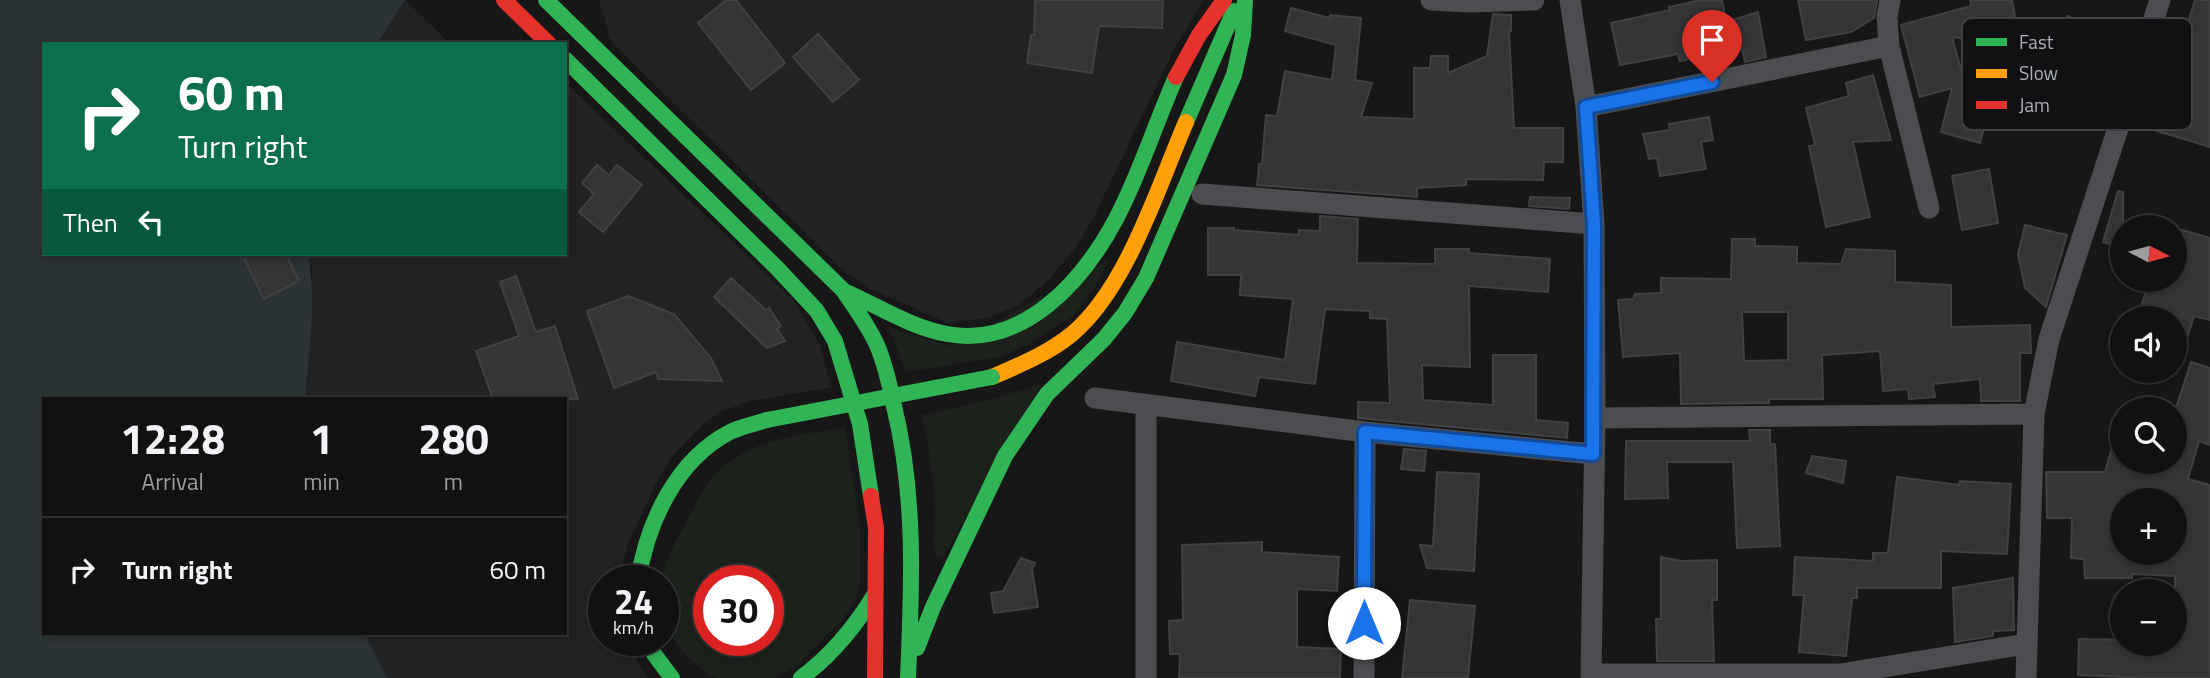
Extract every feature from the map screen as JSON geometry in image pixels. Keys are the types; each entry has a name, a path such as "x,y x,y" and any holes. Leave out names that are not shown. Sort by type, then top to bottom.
{"main road":[{"path":"505,0 547,42"},
{"path":"546,0 842,290 863,319 877,345 903,443 910,500 912,577 908,675"},
{"path":"842,290 916,327 947,335 996,333 1028,320 1057,296 1101,245 1117,218 1178,72 1203,27 1224,0"},
{"path":"639,565 655,521 676,483 700,453 729,432 766,420 992,377 1055,347 1079,328 1100,305 1136,239 1238,0"},
{"path":"908,675 933,607 1005,456 1047,394 1111,330 1125,313 1146,278 1234,75 1243,34 1245,0"},
{"path":"567,62 777,268 817,311 835,341 860,424 870,477 876,528 875,678"},
{"path":"801,678 842,642 875,594"},
{"path":"656,656 672,676"}],"street":[{"path":"1431,0 1534,0"},
{"path":"1570,0 1586,107 1594,224 1595,418 1591,676 1840,674 2026,644"},
{"path":"1890,0 1887,17 1889,46 1928,208"},
{"path":"2154,18 2160,0"},
{"path":"1586,107 1889,46"},
{"path":"2026,678 2034,414 2049,339 2117,130"},
{"path":"1202,194 1594,224"},
{"path":"1095,398 1365,432 1593,454"},
{"path":"1146,404 1146,678"},
{"path":"1595,418 2034,414"},
{"path":"1364,678 1365,432"}],"shaded area":[{"path":"0,0 405,0 378,42 42,42 42,256 308,256 312,308 305,397 42,397 42,635 366,635 387,678 0,678"},
{"path":"405,0 449,42 378,42"},
{"path":"599,0 1204,0 1174,49 1094,217 1076,248 1048,280 1020,305 988,318 948,323 866,287 843,270 611,42"},
{"path":"567,84 793,299 820,345 831,387 750,401 721,412 702,425 674,454 657,481 629,542 622,565 588,565 588,656 635,656 648,678 387,678 366,635 567,635 567,397 305,397 312,271 308,256 567,256"},
{"path":"1110,259 1095,287 1074,315 1027,345 999,357 906,372 889,328 952,346"},
{"path":"1042,384 943,557 938,558 934,543 935,502 922,415"},
{"path":"845,427 860,526 860,584 856,600 841,621 798,665 774,678 712,676 679,646 679,565 666,564 697,502 718,472 733,459 750,450 786,438"}],"building":[{"path":"726,0 736,0 785,63 751,90 698,23"},
{"path":"1035,0 1163,0 1162,28 1099,26 1092,73 1027,63 1031,35 1034,35"},
{"path":"1701,0 1722,0 1726,22 1758,12 1766,57 1745,62 1742,49 1680,61 1678,54 1620,65 1611,23"},
{"path":"1798,0 1877,0 1874,18 1851,32 1806,40"},
{"path":"1970,0 2012,0 2015,18 1962,18 1962,38 1952,37 1962,73 1962,130 1983,130 1980,143 1941,132 1952,88 1920,97 1901,25 1971,6"},
{"path":"2195,0 2210,0 2210,147 2154,130 2192,130 2192,18 2190,18"},
{"path":"1291,8 1330,18 1330,15 1361,18 1355,80 1372,83 1361,117 1414,119 1414,68 1430,68 1431,56 1448,56 1448,73 1487,56 1493,14 1511,15 1509,31 1514,128 1563,128 1563,162 1544,162 1543,180 1466,179 1466,185 1417,188 1417,197 1257,185 1259,164 1262,164 1266,115 1277,116 1285,71 1332,80 1336,45 1285,31"},
{"path":"818,34 859,80 833,102 793,57"},
{"path":"1873,75 1891,140 1853,142 1870,217 1826,227 1809,146 1815,145 1806,108 1849,96 1846,83"},
{"path":"1709,117 1713,140 1701,142 1706,169 1660,176 1657,158 1649,159 1643,134 1670,130 1669,124"},
{"path":"597,165 609,175 617,165 642,185 603,232 579,212 594,194 582,183"},
{"path":"1989,169 1998,223 1962,230 1952,176"},
{"path":"2118,191 2123,192 2123,215 2111,215"},
{"path":"1530,197 1570,198 1569,209 1529,206"},
{"path":"1320,216 1358,219 1357,263 1435,264 1435,249 1469,249 1469,253 1550,259 1548,292 1469,286 1470,367 1422,365 1423,400 1493,405 1493,355 1536,355 1536,420 1568,423 1567,438 1358,418 1358,402 1390,403 1387,319 1370,318 1370,311 1325,309 1315,384 1259,377 1255,396 1171,381 1177,342 1285,360 1293,299 1240,295 1241,275 1208,275 1208,228 1298,235 1299,230 1320,231"},
{"path":"2110,218 2110,244 2103,242"},
{"path":"2025,225 2067,235 2046,307 2025,288 2018,254"},
{"path":"2188,232 2210,238 2210,320 2194,316 2187,338 2187,306 2141,306 2146,292 2188,292"},
{"path":"1732,239 1755,239 1755,246 1797,247 1797,263 1841,264 1846,249 1895,251 1895,282 1951,285 1951,327 2030,325 2031,353 2020,353 2020,401 1981,401 1980,379 1933,384 1935,397 1909,399 1908,389 1883,391 1880,351 1822,355 1823,399 1681,404 1680,353 1623,357 1618,300 1633,299 1635,294 1661,293 1661,278 1731,279","holes":["1742,312 1788,312 1788,360 1744,361"]},
{"path":"243,256 287,256 299,281 264,299"},
{"path":"516,276 536,332 555,326 578,399 492,397 476,351 519,336 500,282"},
{"path":"731,278 766,310 769,308 781,326 777,329 785,341 767,348 714,297"},
{"path":"628,296 674,314 711,358 722,381 658,379 656,372 614,388 587,311"},
{"path":"2191,362 2210,368 2210,445 2199,441 2188,479 2210,485 2210,678 2078,675 2079,639 2110,640 2110,656 2187,656 2187,579 2132,574 2132,578 2085,578 2084,559 2071,558 2072,518 2047,518 2046,472 2105,472 2110,455 2110,474 2187,474 2187,397 2180,397 2184,383 2187,383"},
{"path":"1749,430 1770,430 1770,444 1775,444 1780,546 1737,548 1733,462 1667,462 1668,498 1625,499 1626,441 1750,441"},
{"path":"1404,449 1426,451 1424,471 1401,469"},
{"path":"1812,456 1846,461 1843,483 1806,473"},
{"path":"1437,472 1479,474 1474,571 1427,568 1420,545 1433,546"},
{"path":"1897,477 1959,485 1960,481 2011,484 2007,554 1941,551 1941,588 1857,588 1857,598 1852,598 1846,656 1799,652 1804,595 1793,595 1795,557 1873,561 1873,553 1888,553"},
{"path":"1262,542 1262,552 1339,557 1337,591 1297,589 1297,647 1341,649 1340,678 1179,678 1180,654 1170,654 1169,621 1183,620 1182,545"},
{"path":"1661,557 1681,561 1717,560 1717,600 1712,600 1714,661 1657,661 1656,619 1661,619"},
{"path":"1021,558 1035,563 1032,569 1038,607 994,613 991,593 1003,591"},
{"path":"2013,578 2014,630 1993,631 1993,636 1955,642 1953,588"},
{"path":"1410,600 1475,606 1468,678 1402,678"}],"traffic: fast":[{"path":"546,0 843,290 873,338 889,383 906,474 911,541 908,678"},
{"path":"917,648 933,607 1005,456 1047,394 1104,339 1125,313 1146,278 1234,75 1243,35 1245,0"},
{"path":"1186,122 1234,11"},
{"path":"567,61 777,268 817,311 835,341 860,424 871,496"},
{"path":"844,291 907,321 947,334 975,336 1001,331 1026,320 1048,305 1068,286 1102,242 1133,184 1176,77"},
{"path":"767,420 992,377"},
{"path":"641,565 649,537 667,495 694,459 730,432 767,420"},
{"path":"801,678 842,640 875,594"},
{"path":"656,656 672,678"}],"traffic: slow":[{"path":"992,377 1054,347 1092,314 1125,264 1186,122"}],"traffic: jam":[{"path":"504,0 547,42"},
{"path":"1176,77 1199,35 1224,0"},
{"path":"871,496 876,528 875,678"}],"route":[{"path":"1364,623 1365,432 1593,454 1594,224 1586,107 1712,82"}]}
